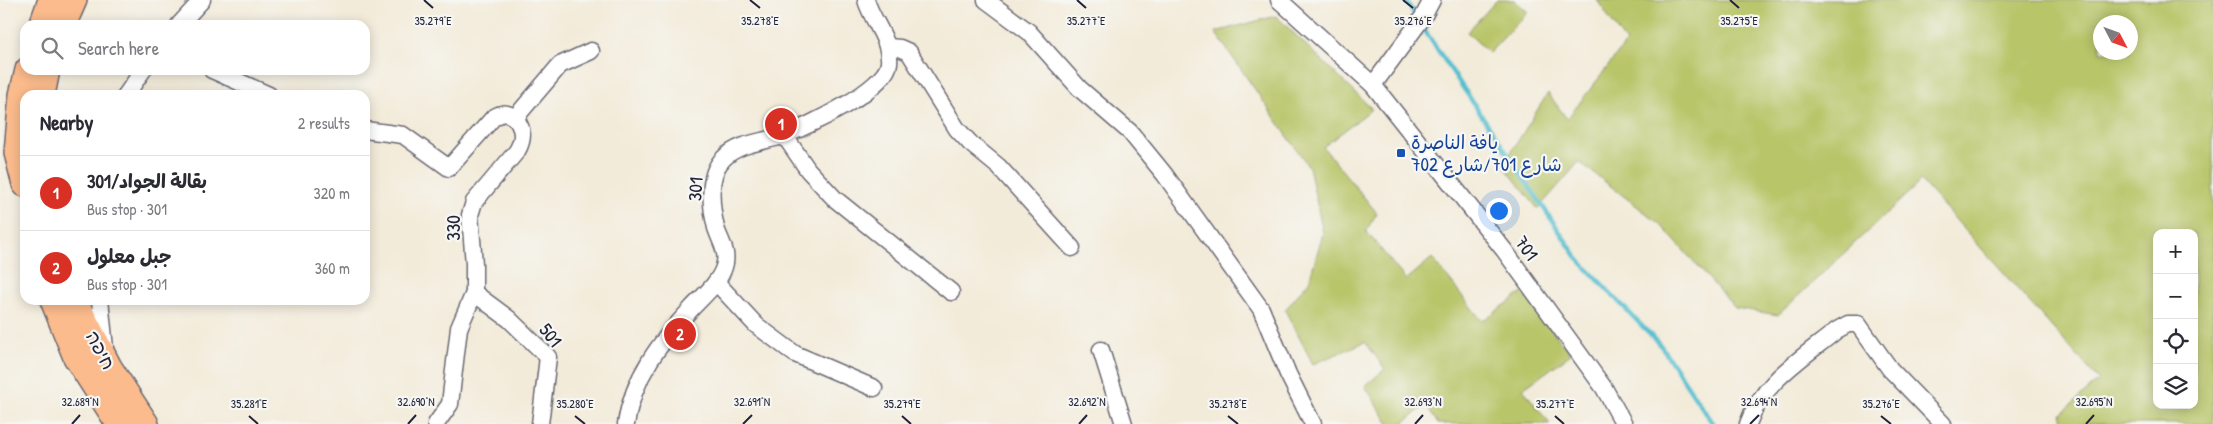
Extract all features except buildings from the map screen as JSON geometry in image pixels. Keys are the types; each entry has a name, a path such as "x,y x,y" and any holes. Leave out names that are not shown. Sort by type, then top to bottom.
{"highway":[{"path":"44,20 51,0"},
{"path":"65,20 74,0"},
{"path":"23,90 27,75"},
{"path":"43,90 46,75"},
{"path":"20,124 18,153 20,162"},
{"name":"חיפה","path":"55,305 76,357 119,424"},
{"name":"חיפה","path":"77,305 109,367 146,424"}],"street":[{"path":"866,0 869,10 888,47 900,48 909,52 957,129 970,144 999,167 1072,248"},
{"path":"986,0 1029,32 1080,89 1130,132 1166,175 1261,309 1288,374 1313,424"},
{"name":"701","path":"1278,0 1372,85 1504,250 1604,388 1624,424"},
{"path":"1372,85 1423,17 1432,0"},
{"path":"184,20 200,2"},
{"path":"195,20 200,2"},
{"name":"301","path":"626,424 637,382 650,358 665,336 716,282 725,266 724,245 716,229 712,206 715,170 724,158 740,147 784,136 857,99 878,80 889,65 888,47"},
{"path":"370,131 403,135 449,168 500,113 509,113 515,118 560,66 591,50"},
{"path":"129,90 140,75"},
{"path":"223,75 258,90"},
{"name":"330","path":"436,424 450,404 459,328 474,293 470,215 474,202 517,151 522,142 523,132 515,118"},
{"path":"784,136 808,170 835,199 951,292"},
{"path":"716,282 756,325 795,354 874,388"},
{"name":"501","path":"474,293 509,319 548,358 540,424"},
{"path":"100,305 102,332 109,367"},
{"path":"1748,424 1753,411 1767,388 1837,330 1848,324 1858,324 1890,369 1943,424"},
{"path":"1101,350 1124,424"}],"green space":[{"path":"1497,0 1514,0 1528,12 1489,53 1467,32"},
{"path":"1597,0 2213,0 2213,424 2064,424 2061,414 2099,380 1921,181 1778,315 1735,308 1659,223 1579,162 1538,209 1503,165 1548,93 1567,119 1626,43"},
{"path":"1276,16 1372,109 1323,147 1377,213 1366,231 1406,280 1432,258 1482,321 1522,293 1571,354 1523,389 1550,424 1438,424 1426,405 1402,424 1389,424 1365,386 1385,369 1365,342 1313,364 1285,310 1309,281 1323,233 1309,167 1215,32"}],"waterway":[{"path":"1405,0 1417,18"},
{"path":"1421,25 1578,259 1661,346 1713,424"}],"place":[{"name":"بقالة الجواد/301","path":"781,124"},
{"name":"يافة الناصرة شارع 701/شارع 702","path":"1401,153"},
{"name":"جبل معلول","path":"680,334"}]}
